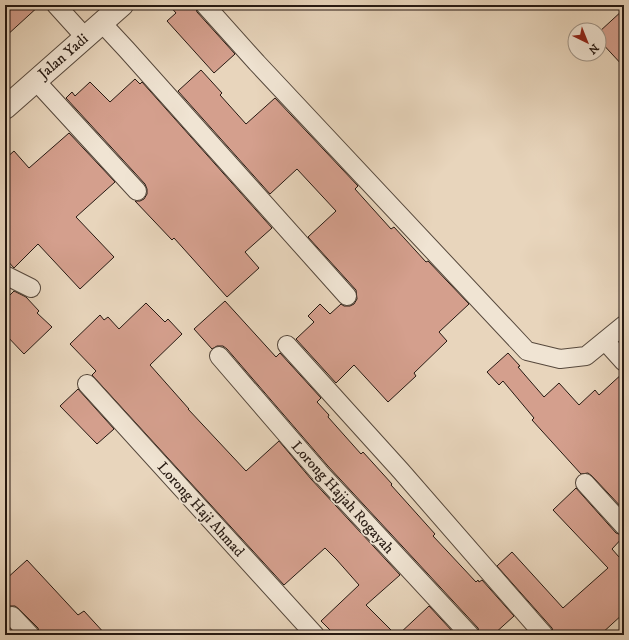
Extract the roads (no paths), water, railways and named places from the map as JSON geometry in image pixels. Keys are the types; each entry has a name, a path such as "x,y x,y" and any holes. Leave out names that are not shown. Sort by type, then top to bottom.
{"street":[{"path":"56,5 85,37"},
{"name":"Jalan Yadi","path":"5,108 122,5"},
{"path":"205,5 257,63 527,351 560,359 586,356 624,325"},
{"path":"101,22 347,296"},
{"path":"36,80 137,191"},
{"path":"5,274 31,288"},
{"path":"605,341 624,362"},
{"path":"287,345 544,635"},
{"name":"Lorong Hajjah Rogayah","path":"219,356 319,472 470,635"},
{"name":"Lorong Haji Ahmad","path":"87,384 316,635"},
{"path":"585,483 624,526"},
{"path":"12,616 30,635"}]}
